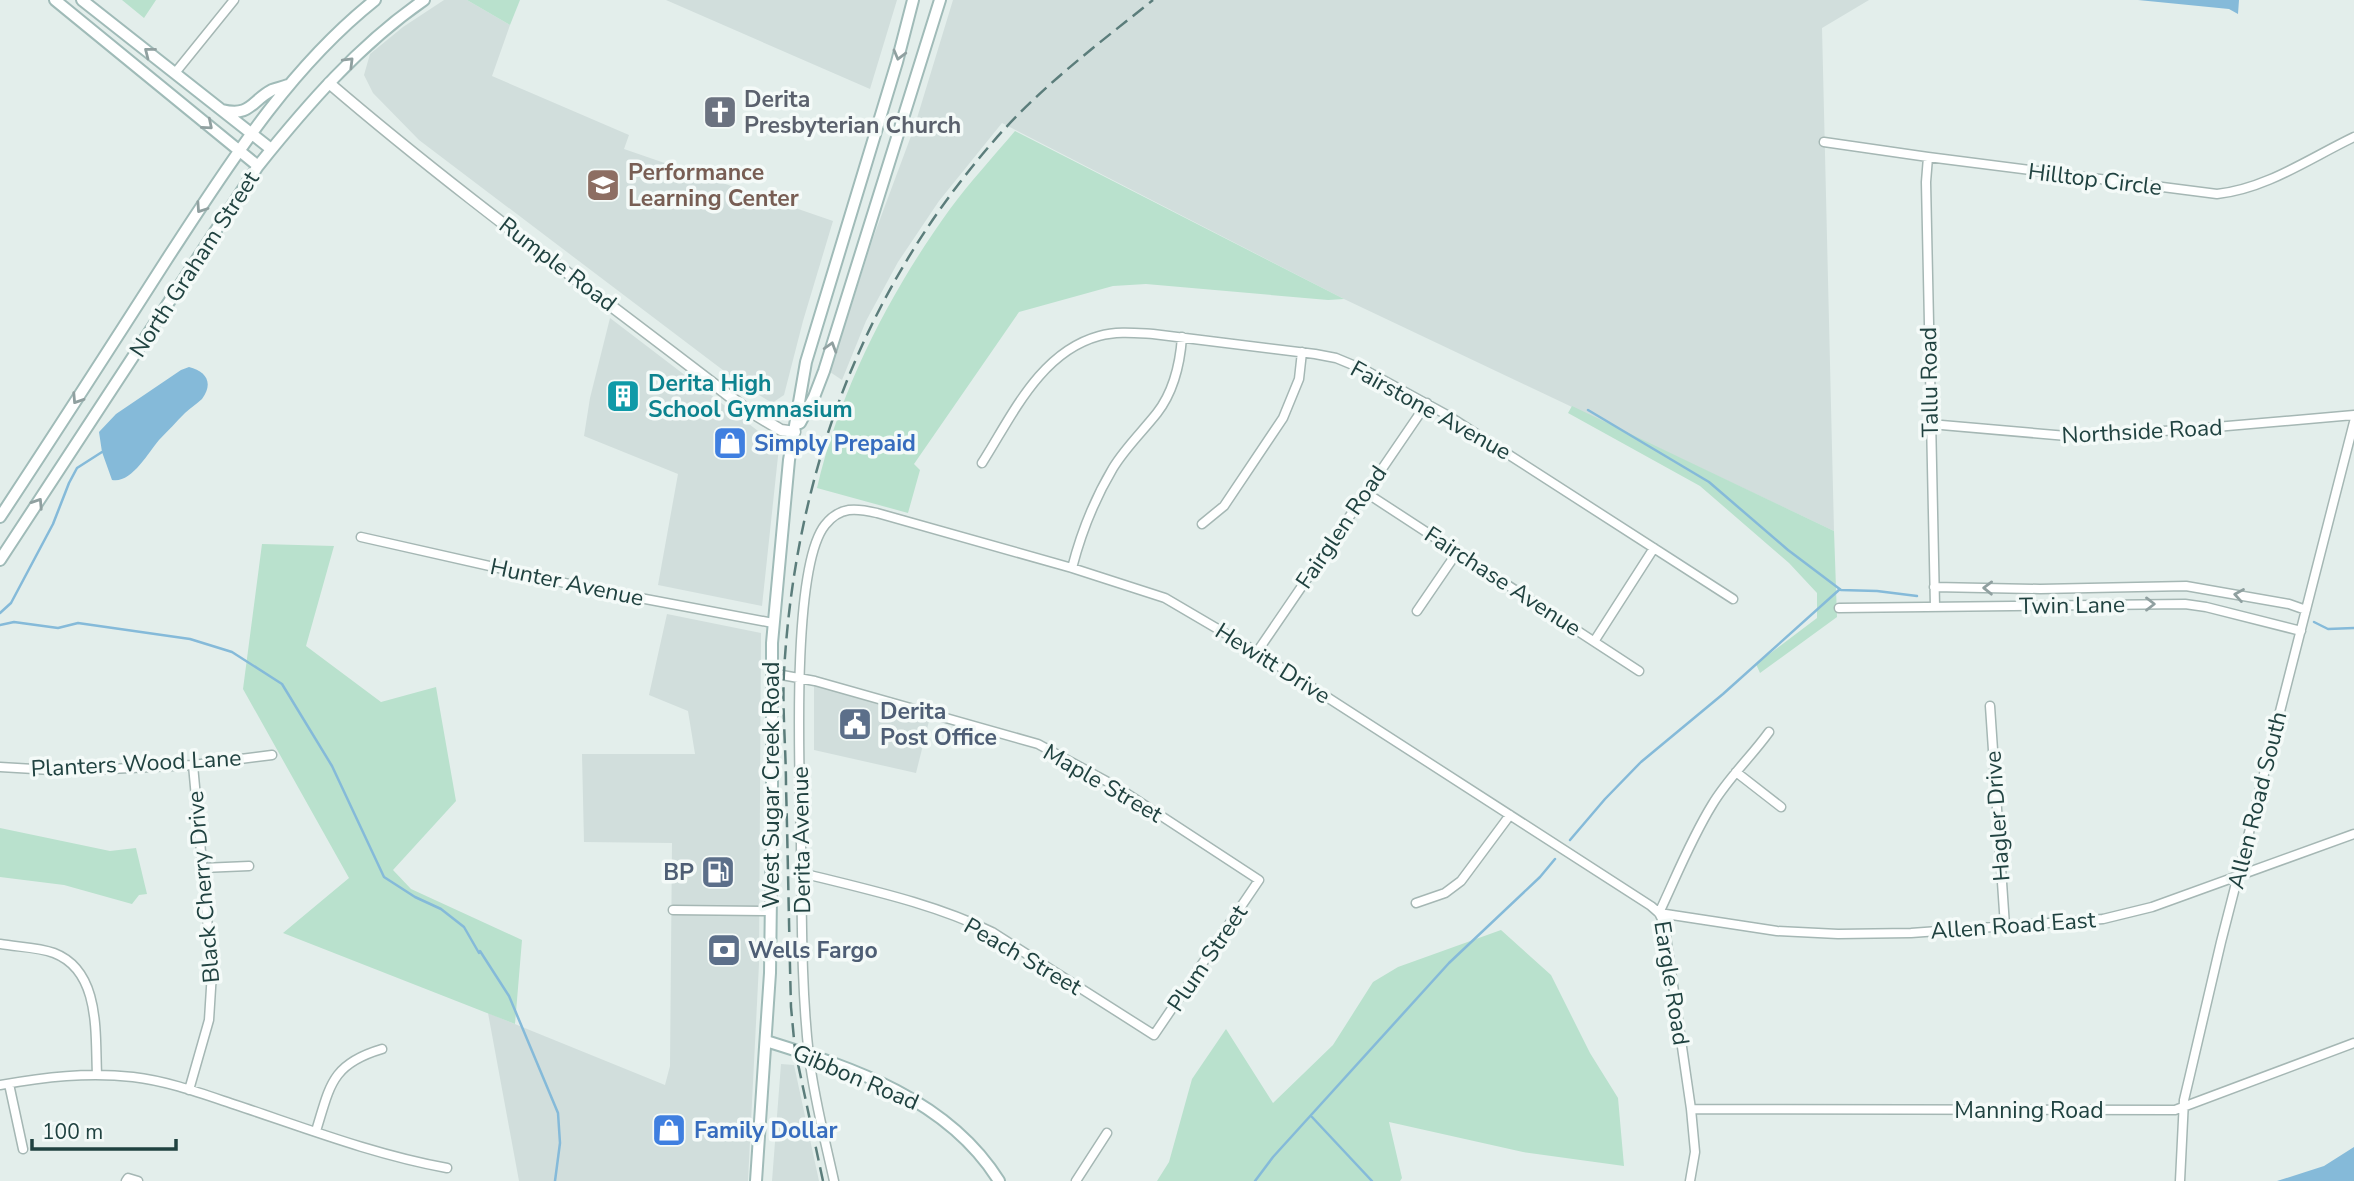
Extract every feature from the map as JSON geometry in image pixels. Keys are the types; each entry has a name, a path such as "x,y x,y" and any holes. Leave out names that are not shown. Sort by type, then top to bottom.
{"main road":[{"path":"55,0 257,166"},
{"path":"82,0 271,149"},
{"name":"North Graham Street","path":"0,517 239,151 288,85 324,44 375,0"},
{"name":"North Graham Street","path":"0,560 257,166 329,83 373,39 424,0"},
{"name":"West Sugar Creek Road","path":"755,1181 766,1041 771,911 773,623 789,460 806,362 897,62 913,0"},
{"name":"West Sugar Creek Road","path":"795,432 814,397 824,371 940,0"},
{"path":"222,110 234,113 244,111 271,91 288,85"},
{"path":"861,180 861,198 852,227 853,235 862,245"},
{"name":"Gibbon Road","path":"766,1041 892,1088 929,1108 965,1138 999,1181"}],"street":[{"path":"175,74 234,0"},
{"name":"Rumple Road","path":"329,83 462,191 746,409 780,430 795,432"},
{"name":"Hilltop Circle","path":"1824,142 1928,158 2217,194 2255,186 2354,137"},
{"name":"Tallu Road","path":"1928,158 1926,182 1935,607"},
{"name":"Fairstone Avenue","path":"982,463 1031,387 1062,354 1086,341 1114,334 1153,334 1336,358 1427,403 1733,599"},
{"path":"1072,568 1088,517 1112,469 1157,413 1171,390 1181,355 1182,338"},
{"path":"1202,524 1224,506 1283,418 1299,379 1302,352"},
{"name":"Fairglen Road","path":"1257,652 1427,403"},
{"name":"Northside Road","path":"1930,424 2067,436 2181,430 2354,415"},
{"name":"Allen Road South","path":"2180,1181 2184,1108 2189,1079 2354,422"},
{"name":"Fairchase Avenue","path":"1365,492 1639,671"},
{"name":"Hewitt Drive","path":"844,509 877,513 1072,568 1165,598 1257,652 1640,898 1660,914"},
{"name":"Derita Avenue","path":"834,1181 809,1055 802,873 800,677 806,597 814,547 824,526 837,512 844,509"},
{"name":"Hunter Avenue","path":"361,537 573,585 773,623"},
{"path":"1595,640 1654,548"},
{"path":"1417,611 1458,551"},
{"name":"Twin Lane","path":"1934,587 2186,586 2306,610"},
{"name":"Twin Lane","path":"1839,608 2185,604 2301,631"},
{"name":"Maple Street","path":"771,673 800,677 1038,744 1117,787 1259,880"},
{"name":"Hagler Drive","path":"1990,706 2005,926"},
{"name":"Eargle Road","path":"1690,1181 1695,1152 1691,1109 1666,930 1660,914 1711,807 1769,732"},
{"name":"Planters Wood Lane","path":"0,767 68,771 193,765 272,755"},
{"name":"Black Cherry Drive","path":"189,1090 209,1020 212,972 193,765"},
{"path":"1736,772 1781,807"},
{"path":"1416,903 1445,893 1461,881 1510,815"},
{"name":"Allen Road East","path":"1660,914 1777,931 1814,933 1888,934 2071,922 2123,915 2354,834"},
{"path":"202,868 249,866"},
{"name":"Peach Street","path":"802,873 910,902 975,924 992,932 1154,1035"},
{"name":"Plum Street","path":"1154,1035 1259,880"},
{"path":"673,910 771,911"},
{"path":"0,944 54,953 75,967 88,988 92,1002 97,1074"},
{"name":"Manning Road","path":"1691,1109 2175,1110 2354,1043"},
{"path":"316,1131 336,1076 353,1060 382,1049"},
{"path":"23,1149 5,1084 58,1076 97,1074 135,1077 189,1090 379,1152 447,1168"},
{"path":"1076,1181 1107,1133"},
{"path":"126,1181 128,1178 138,1181"}],"shaded area":[{"name":"Performance Learning Center","path":"444,0 467,0 510,25 492,76 629,135 624,149 833,221 784,395 772,403 740,383 419,140 373,93 364,75 370,54 403,27"},
{"path":"666,0 897,0 870,89"},
{"path":"953,0 1869,0 1822,28 1834,531 1344,299 1002,123 939,201 898,262 866,321 842,380 830,372 873,238 914,128"},
{"path":"610,318 779,447 762,606 658,585 678,474 584,436 590,398"},
{"path":"667,614 761,633 759,964 748,1181 519,1181 488,1013 665,1085 670,1066 672,843 584,842 582,754 695,754 688,711 649,695"},
{"path":"814,684 930,717 916,773 814,750"},
{"path":"781,1064 794,1065 819,1181 772,1181"}],"green space":[{"path":"122,0 156,0 144,18"},
{"path":"467,0 520,0 510,25"},
{"path":"1015,131 1344,299 1328,300 1146,284 1113,286 1019,312 914,464 920,470 908,513 817,488 839,414 853,378 888,308 950,209"},
{"path":"1572,406 1834,531 1837,617 1760,673 1756,664 1817,618 1817,593 1789,563 1700,486 1568,413"},
{"path":"262,544 334,546 306,646 381,702 436,687 456,801 393,870 411,889 522,940 515,1024 283,933 349,878 243,689"},
{"path":"0,828 110,851 136,848 147,894 139,895 132,904 64,885 0,877"},
{"path":"1501,930 1551,975 1590,1053 1618,1098 1624,1166 1523,1152 1389,1122 1402,1178 1400,1181 1157,1181 1169,1162 1192,1079 1226,1029 1273,1103 1333,1045 1373,982 1398,967"}],"water":[{"path":"2138,0 2239,0 2238,14 2229,9"},
{"path":"189,367 200,371 206,378 208,383 202,399 159,440 132,473 119,480 112,480 102,452 99,432 116,414"},
{"path":"2354,1147 2354,1181 2277,1181 2324,1166"}],"waterway":[{"path":"1588,410 1709,482 1788,550 1841,590 1917,596"},
{"path":"0,613 11,603 53,524 77,468 102,452"},
{"path":"1570,840 1641,762 1723,694 1840,589"},
{"path":"0,625 14,622 58,628 78,623 190,639 232,652 282,684 332,766 384,877 415,897 441,909 464,927 509,996 558,1113 560,1143 555,1181"},
{"path":"2314,622 2328,629 2354,628"},
{"path":"1255,1181 1273,1157 1449,963 1540,877 1555,859"},
{"path":"1312,1117 1372,1181"}],"railway":[{"path":"823,1181 795,1050 791,1007 783,700 791,599 803,527 820,458 843,390 872,324 906,261 946,201 992,143 1029,104 1153,0"}],"place":[{"name":"Derita Presbyterian Church","path":"720,112"},
{"name":"Performance Learning Center","path":"603,185"},
{"name":"Derita High School Gymnasium","path":"623,396"},
{"name":"Simply Prepaid","path":"730,443"},
{"name":"Derita Post Office","path":"855,724"},
{"name":"BP","path":"718,872"},
{"name":"Wells Fargo","path":"724,950"},
{"name":"Family Dollar","path":"669,1130"}]}
